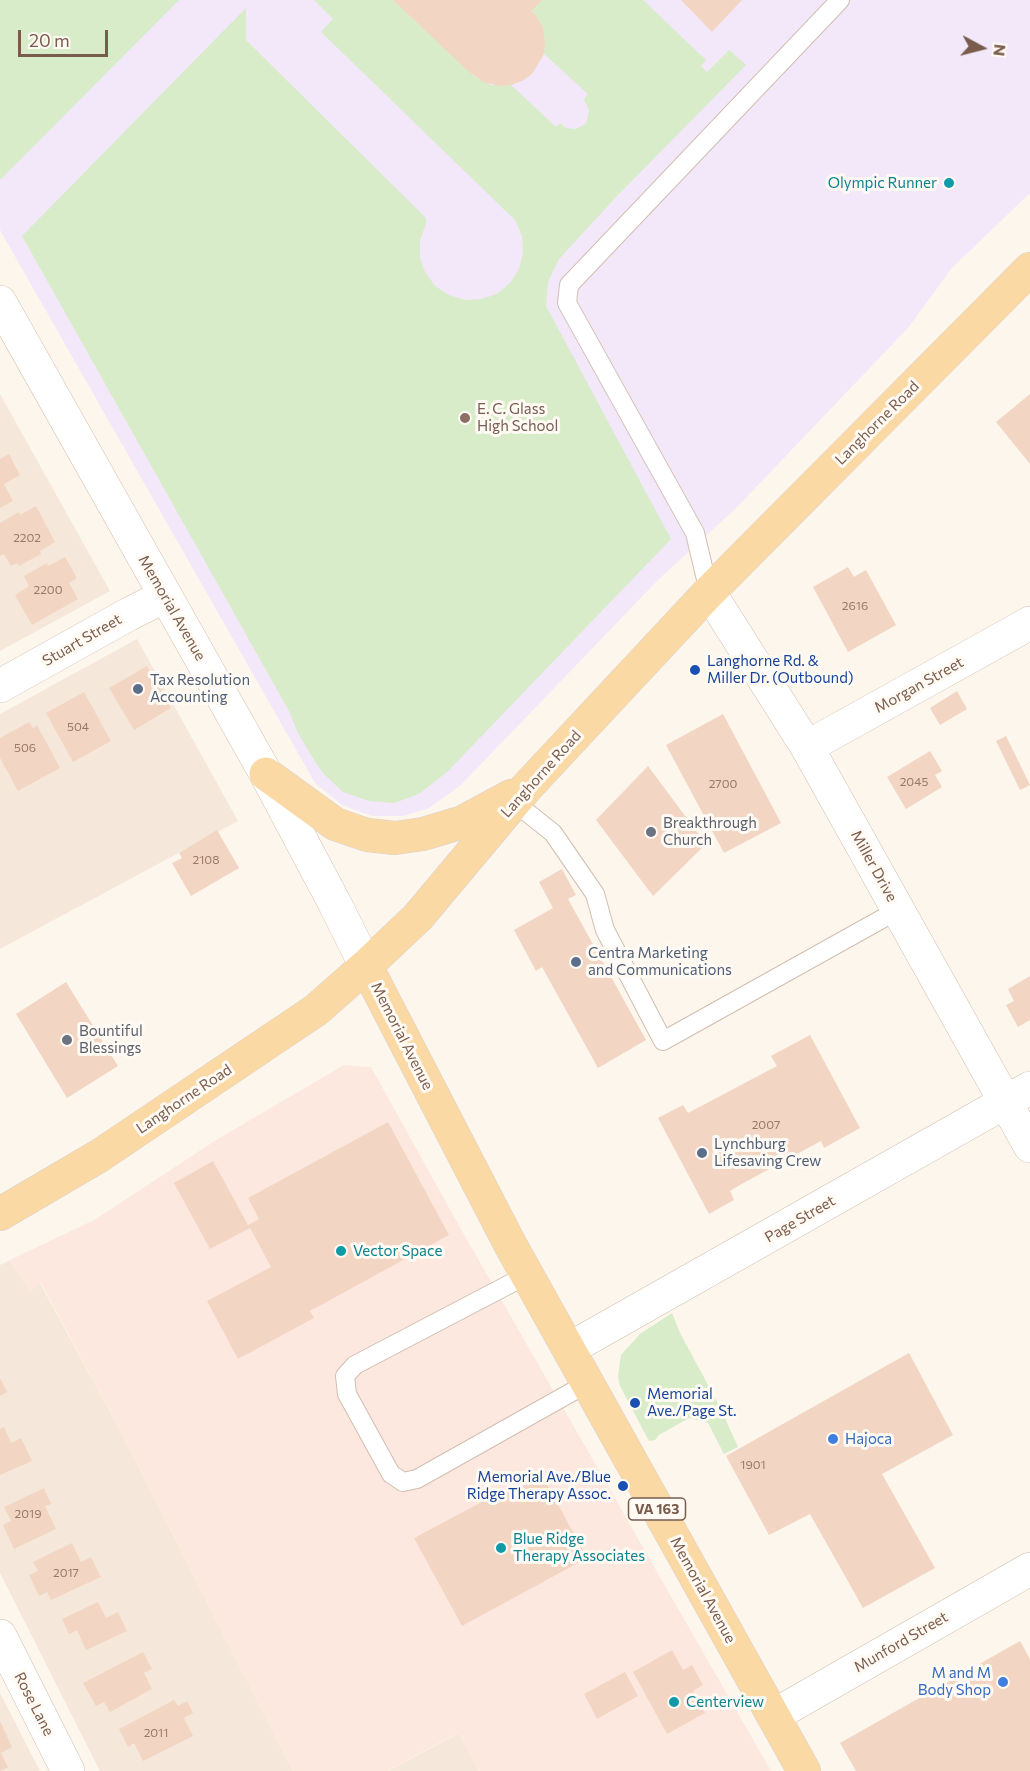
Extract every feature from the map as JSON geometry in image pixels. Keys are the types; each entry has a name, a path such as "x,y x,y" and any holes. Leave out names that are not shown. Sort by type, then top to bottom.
{"main road":[{"name":"Langhorne Road","path":"0,1214 99,1156 316,1010 366,966 418,917 520,795 709,592 1030,269"},
{"path":"266,774 335,824 367,835 395,838 423,834 463,822 520,795"},
{"name":"Memorial Avenue","path":"366,966 527,1275 804,1771"}],"street":[{"name":"Memorial Avenue","path":"0,302 266,774 366,966"},
{"name":"Miller Drive","path":"709,592 807,747 898,910 1018,1095 1030,1146"},
{"name":"Stuart Street","path":"0,686 165,596"},
{"name":"Morgan Street","path":"807,747 1030,623"},
{"name":"Page Street","path":"569,1348 1018,1095"},
{"name":"Munford Street","path":"773,1716 1030,1569"},
{"name":"Rose Lane","path":"0,1636 68,1771"}],"lane":[{"path":"709,592 695,533 567,303 569,285 840,0"},
{"path":"520,795 553,833 595,894 605,930 663,1041 898,910"},
{"path":"527,1275 355,1365 345,1376 347,1394 391,1474 403,1482 417,1479 588,1383"}],"shaded area":[{"name":"E. C. Glass High School","path":"0,0 1030,0 1030,193 952,268 908,328 737,507 657,581 461,785 429,808 403,816 372,816 342,805 315,783 0,230"},
{"path":"0,394 110,591 0,651"},
{"path":"137,639 238,821 0,949 0,714"},
{"path":"344,1065 371,1067 462,1231 771,1771 479,1771 458,1733 387,1771 293,1771 120,1430 41,1283 30,1291 10,1260 96,1219 216,1140"},
{"path":"10,1260 30,1291 40,1283 120,1430 293,1771 100,1771 0,1573 0,1265"},
{"path":"0,1693 40,1771 0,1771"},
{"path":"459,1733 479,1771 388,1771"}],"green space":[{"path":"0,0 179,0 0,180"},
{"path":"314,0 393,0 475,77 491,85 511,85 556,127 560,123 566,128 575,129 586,124 589,110 584,99 588,94 544,54 543,28 536,15 527,6 534,0 643,0 706,60 701,66 707,72 729,50 746,65 618,195 559,259 548,282 546,306 671,539 448,771 419,794 394,803 369,801 343,792 323,773 314,760 298,733 289,711 22,236 246,8 246,40 426,218 420,240 420,257 425,272 435,286 449,295 465,300 481,299 497,294 510,283 519,269 523,253 522,236 515,220 321,32 333,19"},
{"path":"672,1313 738,1447 724,1454 708,1423 689,1418 659,1435 655,1440 649,1441 620,1386 618,1376 621,1355 640,1334"}],"building":[{"path":"393,0 542,0 531,11 543,28 544,54 532,74 522,81 500,86 483,82 468,71"},
{"path":"681,0 742,0 712,32"},
{"path":"1030,394 1030,464 996,422"},
{"path":"9,454 20,475 4,484 13,501 0,508 0,459"},
{"path":"36,506 55,542 40,551 41,554 19,566 17,563 11,566 4,554 0,556 0,523 19,512 20,515"},
{"path":"65,557 77,578 69,583 78,599 32,625 15,595 29,586 24,576 47,563 48,566"},
{"path":"848,567 854,577 866,570 896,625 848,652 813,587"},
{"path":"147,666 171,708 134,730 109,688"},
{"path":"957,691 967,709 940,725 930,708"},
{"path":"84,692 111,741 73,762 46,713"},
{"path":"723,714 781,823 724,853 666,745"},
{"path":"29,722 33,728 37,725 60,768 18,791 0,758 0,738"},
{"path":"1006,736 1030,785 1020,790 996,741"},
{"path":"930,751 942,771 935,775 942,787 906,809 887,777"},
{"name":"Breakthrough Church","path":"648,766 706,844 653,896 596,820"},
{"path":"217,830 239,868 191,896 172,863 182,858 179,853"},
{"path":"562,869 576,895 568,899 646,1040 598,1068 542,967 536,971 514,930 553,908 539,882"},
{"path":"1030,976 1030,1020 1018,1027 1006,1005 1014,1001 1008,989"},
{"name":"Bountiful Blessings","path":"66,982 118,1066 67,1098 16,1014"},
{"path":"810,1035 860,1128 824,1148 821,1141 738,1186 730,1191 734,1200 709,1214 658,1118 683,1105 688,1113 777,1066 771,1056"},
{"name":"Vector Space","path":"388,1122 449,1235 310,1311 314,1318 238,1359 207,1301 271,1267 250,1228 210,1249 174,1183 213,1161 248,1225 259,1219 248,1198"},
{"path":"909,1353 953,1435 882,1474 935,1568 863,1608 810,1514 769,1535 726,1456"},
{"path":"0,1378 7,1392 0,1396"},
{"path":"4,1427 11,1443 21,1438 32,1461 0,1475 0,1429"},
{"name":"Blue Ridge Therapy Associates","path":"540,1471 587,1558 462,1626 414,1538"},
{"path":"44,1488 51,1504 45,1506 56,1529 14,1549 3,1525 11,1521 4,1507"},
{"path":"72,1543 81,1562 91,1557 101,1577 51,1600 47,1592 39,1596 29,1575 38,1571 33,1562"},
{"path":"98,1602 106,1618 118,1612 127,1631 86,1650 77,1630 69,1634 62,1619"},
{"path":"1020,1641 1030,1659 1030,1771 856,1771 840,1743"},
{"name":"Centerview","path":"672,1650 683,1670 692,1665 703,1685 693,1691 705,1713 667,1734 633,1672"},
{"path":"143,1652 152,1669 144,1673 152,1689 110,1712 104,1702 96,1706 83,1683"},
{"path":"625,1672 638,1696 597,1719 584,1694"},
{"path":"174,1700 178,1706 187,1701 193,1713 184,1718 193,1736 143,1761 134,1743 128,1747 119,1729"},
{"path":"0,1721 12,1747 1,1753 8,1767 0,1771"}],"place":[{"name":"Olympic Runner","path":"949,183"},
{"name":"E. C. Glass High School","path":"465,418"},
{"name":"Langhorne Rd. & Miller Dr. (Outbound)","path":"695,670"},
{"name":"Tax Resolution Accounting","path":"138,689"},
{"name":"Breakthrough Church","path":"651,832"},
{"name":"Centra Marketing and Communications","path":"576,962"},
{"name":"Bountiful Blessings","path":"67,1040"},
{"name":"Lynchburg Lifesaving Crew","path":"702,1153"},
{"name":"Vector Space","path":"341,1251"},
{"name":"Memorial Ave./Page St.","path":"635,1403"},
{"name":"Hajoca","path":"833,1439"},
{"name":"Memorial Ave./Blue Ridge Therapy Assoc.","path":"623,1486"},
{"name":"Blue Ridge Therapy Associates","path":"501,1548"},
{"name":"M and M Body Shop","path":"1003,1682"},
{"name":"Centerview","path":"674,1702"}]}
